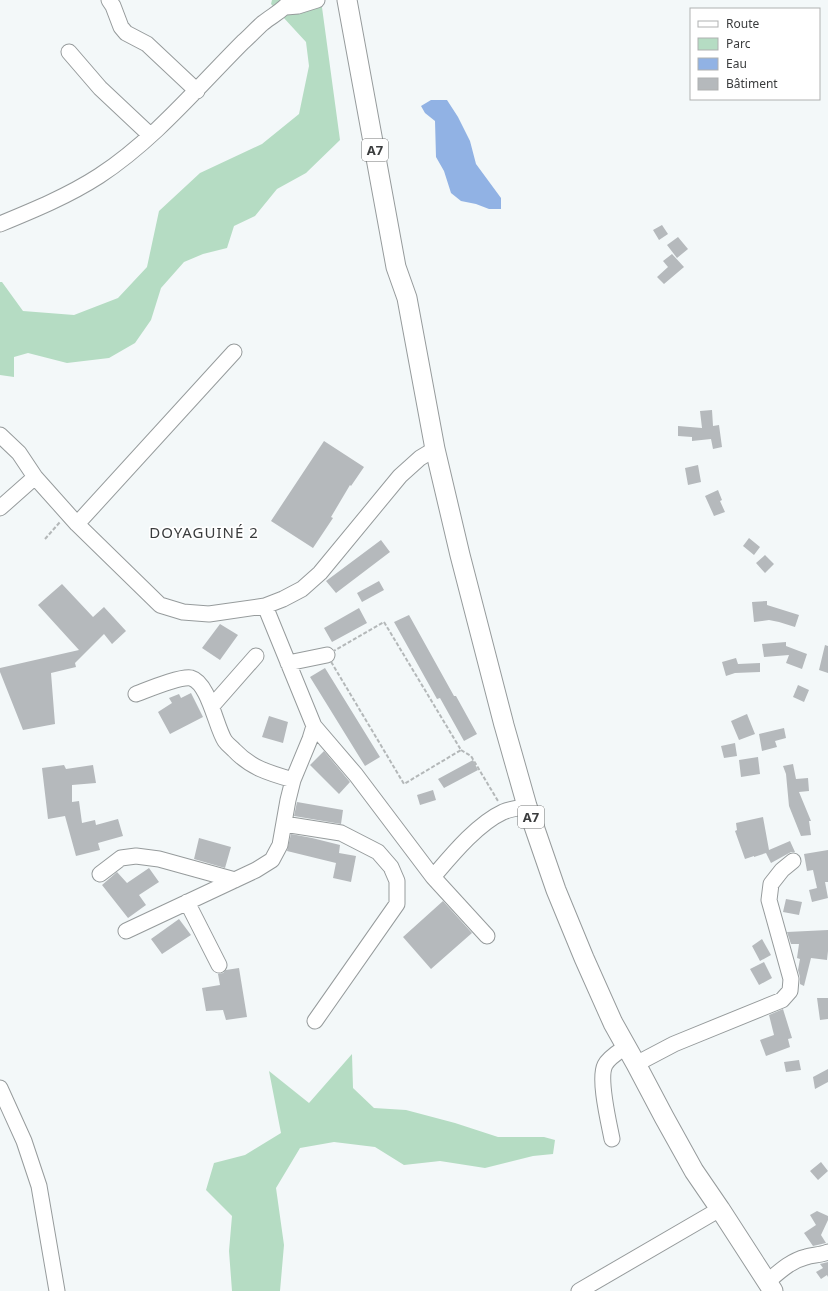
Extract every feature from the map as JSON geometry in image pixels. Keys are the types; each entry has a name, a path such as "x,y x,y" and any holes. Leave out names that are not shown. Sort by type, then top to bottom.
{"main road":[{"name":"A7","path":"347,0 396,267 407,298 435,450 469,592 527,806 556,890 613,1023 627,1046 694,1171 770,1287"},
{"name":"A7","path":"356,0 407,265 407,298"}],"street":[{"path":"108,0 113,6 121,27 126,33 147,44 197,91"},
{"path":"0,224 42,207 98,176 120,161 150,136 197,91 263,23 289,3 298,6 317,0"},
{"path":"69,52 100,88 150,136"},
{"path":"72,519 234,352"},
{"path":"0,435 19,453 35,477 72,519 160,605 183,612 209,614 264,606 283,599 302,589 320,573 400,476 420,458 435,450"},
{"path":"0,508 35,477"},
{"path":"264,606 314,726 356,775 433,877 487,936"},
{"path":"288,663 327,655"},
{"path":"212,706 256,656"},
{"path":"136,694 176,680 191,678 200,684 212,706 225,741 243,760 264,772 293,780"},
{"path":"126,931 256,870 272,860 280,845 293,780 314,726"},
{"path":"433,877 463,843 490,820 504,811 527,806"},
{"path":"284,824 341,833 378,852 391,867 397,881 397,904 316,1021"},
{"path":"100,874 121,858 136,856 159,859 235,880"},
{"path":"636,1064 674,1044 782,1000 790,991 791,979 769,900 771,884 782,870 793,861"},
{"path":"187,902 220,965"},
{"path":"612,1140 603,1078 605,1065 627,1046"},
{"path":"0,1088 24,1140 39,1186 57,1291"},
{"path":"579,1291 720,1209"},
{"path":"770,1287 786,1266 806,1257 828,1252"}],"path":[{"path":"45,539 72,519"},
{"path":"460,750 404,784 327,655 384,622 460,750 471,756 504,811"}],"green space":[{"path":"272,0 321,0 340,140 306,173 277,189 255,216 234,226 227,248 203,254 184,262 161,288 151,320 135,343 109,358 67,363 28,353 14,357 14,377 0,375 0,282 2,282 23,311 74,315 118,298 147,267 159,211 200,173 262,144 299,114 309,66 306,42 271,4"},
{"path":"352,1054 353,1088 374,1108 406,1110 455,1123 498,1137 544,1137 555,1140 553,1154 533,1156 485,1168 440,1161 404,1165 375,1147 334,1142 300,1148 276,1188 284,1245 280,1291 232,1291 229,1251 232,1216 206,1190 214,1163 245,1155 281,1133 269,1071 309,1103"}],"water":[{"path":"431,100 447,100 458,117 470,141 476,164 501,198 501,209 489,209 476,204 461,201 451,193 444,171 436,157 435,121 425,113 421,106"}],"building":[{"path":"662,225 668,234 659,240 653,230"},
{"path":"678,237 688,249 677,258 667,245"},
{"path":"672,254 684,267 664,284 657,277 668,267 663,261"},
{"path":"712,410 713,426 719,425 722,447 713,449 711,439 692,441 692,437 678,436 678,426 702,428 700,411"},
{"path":"324,441 364,467 351,486 350,485 331,517 333,518 313,548 271,521"},
{"path":"698,465 701,482 688,485 685,468"},
{"path":"718,490 722,500 720,501 725,512 714,516 705,496"},
{"path":"749,538 760,547 754,555 743,546"},
{"path":"381,540 390,552 336,593 326,581"},
{"path":"765,555 774,564 765,573 756,563"},
{"path":"379,581 384,590 362,602 357,593"},
{"path":"62,584 93,617 104,607 126,631 112,644 104,634 75,663 76,667 51,673 55,724 23,730 0,672 0,668 79,650 38,605"},
{"path":"767,601 767,605 799,615 795,627 769,620 754,622 752,602"},
{"path":"359,608 367,623 332,642 324,628"},
{"path":"409,615 477,734 464,741 440,698 437,699 394,622"},
{"path":"220,624 238,635 220,660 202,648"},
{"path":"786,642 786,646 807,654 802,669 786,663 789,655 764,657 762,644"},
{"path":"825,645 828,646 828,673 819,670"},
{"path":"736,658 738,664 760,663 760,672 735,673 726,676 722,662"},
{"path":"325,668 380,757 365,766 310,677"},
{"path":"798,685 809,690 804,702 793,697"},
{"path":"191,693 203,717 170,734 158,712 172,703 169,698 179,694 181,698"},
{"path":"747,714 755,734 739,740 731,721"},
{"path":"269,716 288,722 283,743 262,737"},
{"path":"784,728 786,738 775,741 777,747 762,751 759,734"},
{"path":"735,743 737,756 724,758 721,746"},
{"path":"324,751 350,782 339,794 310,765"},
{"path":"758,757 760,774 741,777 739,760"},
{"path":"473,760 478,770 444,788 438,779"},
{"path":"793,764 796,779 808,778 809,791 799,792 811,821 809,821 811,835 801,836 789,806 786,774 783,766"},
{"path":"64,765 66,769 93,765 96,783 72,785 72,802 79,801 82,823 95,820 96,825 118,819 123,836 98,843 100,850 76,856 65,816 48,819 42,768"},
{"path":"433,790 436,800 420,805 417,795"},
{"path":"297,802 343,810 341,824 294,816"},
{"path":"763,817 769,850 790,841 795,852 791,852 771,863 766,853 745,859 735,831 737,830 736,823"},
{"path":"291,834 340,845 339,853 356,856 351,882 333,878 336,863 287,851"},
{"path":"199,838 231,847 225,868 194,859"},
{"path":"828,850 828,882 825,882 828,898 812,902 809,890 817,888 813,870 807,871 804,854"},
{"path":"149,868 159,882 139,895 146,905 128,918 102,885 117,872 127,883"},
{"path":"786,899 802,902 799,915 783,912"},
{"path":"443,901 472,933 431,969 403,937"},
{"path":"179,919 191,935 162,954 151,939"},
{"path":"828,930 827,960 811,958 804,986 800,984 798,970 800,959 797,958 799,944 791,944 787,932"},
{"path":"762,939 771,955 760,961 752,946"},
{"path":"764,962 772,978 759,985 750,969"},
{"path":"239,968 247,1017 226,1020 223,1010 206,1011 202,988 220,985 218,974 223,973 226,970"},
{"path":"817,998 828,998 828,1019 820,1020"},
{"path":"783,1009 792,1038 788,1039 790,1047 766,1056 760,1040 774,1035 769,1015"},
{"path":"799,1060 801,1070 786,1072 784,1062"},
{"path":"828,1069 828,1082 815,1089 813,1077"},
{"path":"821,1162 828,1171 818,1180 810,1171"},
{"path":"817,1211 828,1216 828,1220 821,1235 826,1243 813,1246 804,1233 816,1225 810,1215"},
{"path":"828,1262 828,1277 827,1275 821,1279 816,1272 823,1268 820,1264"}],"district":[{"name":"DOYAGUINÉ 2","path":"204,533"}]}
